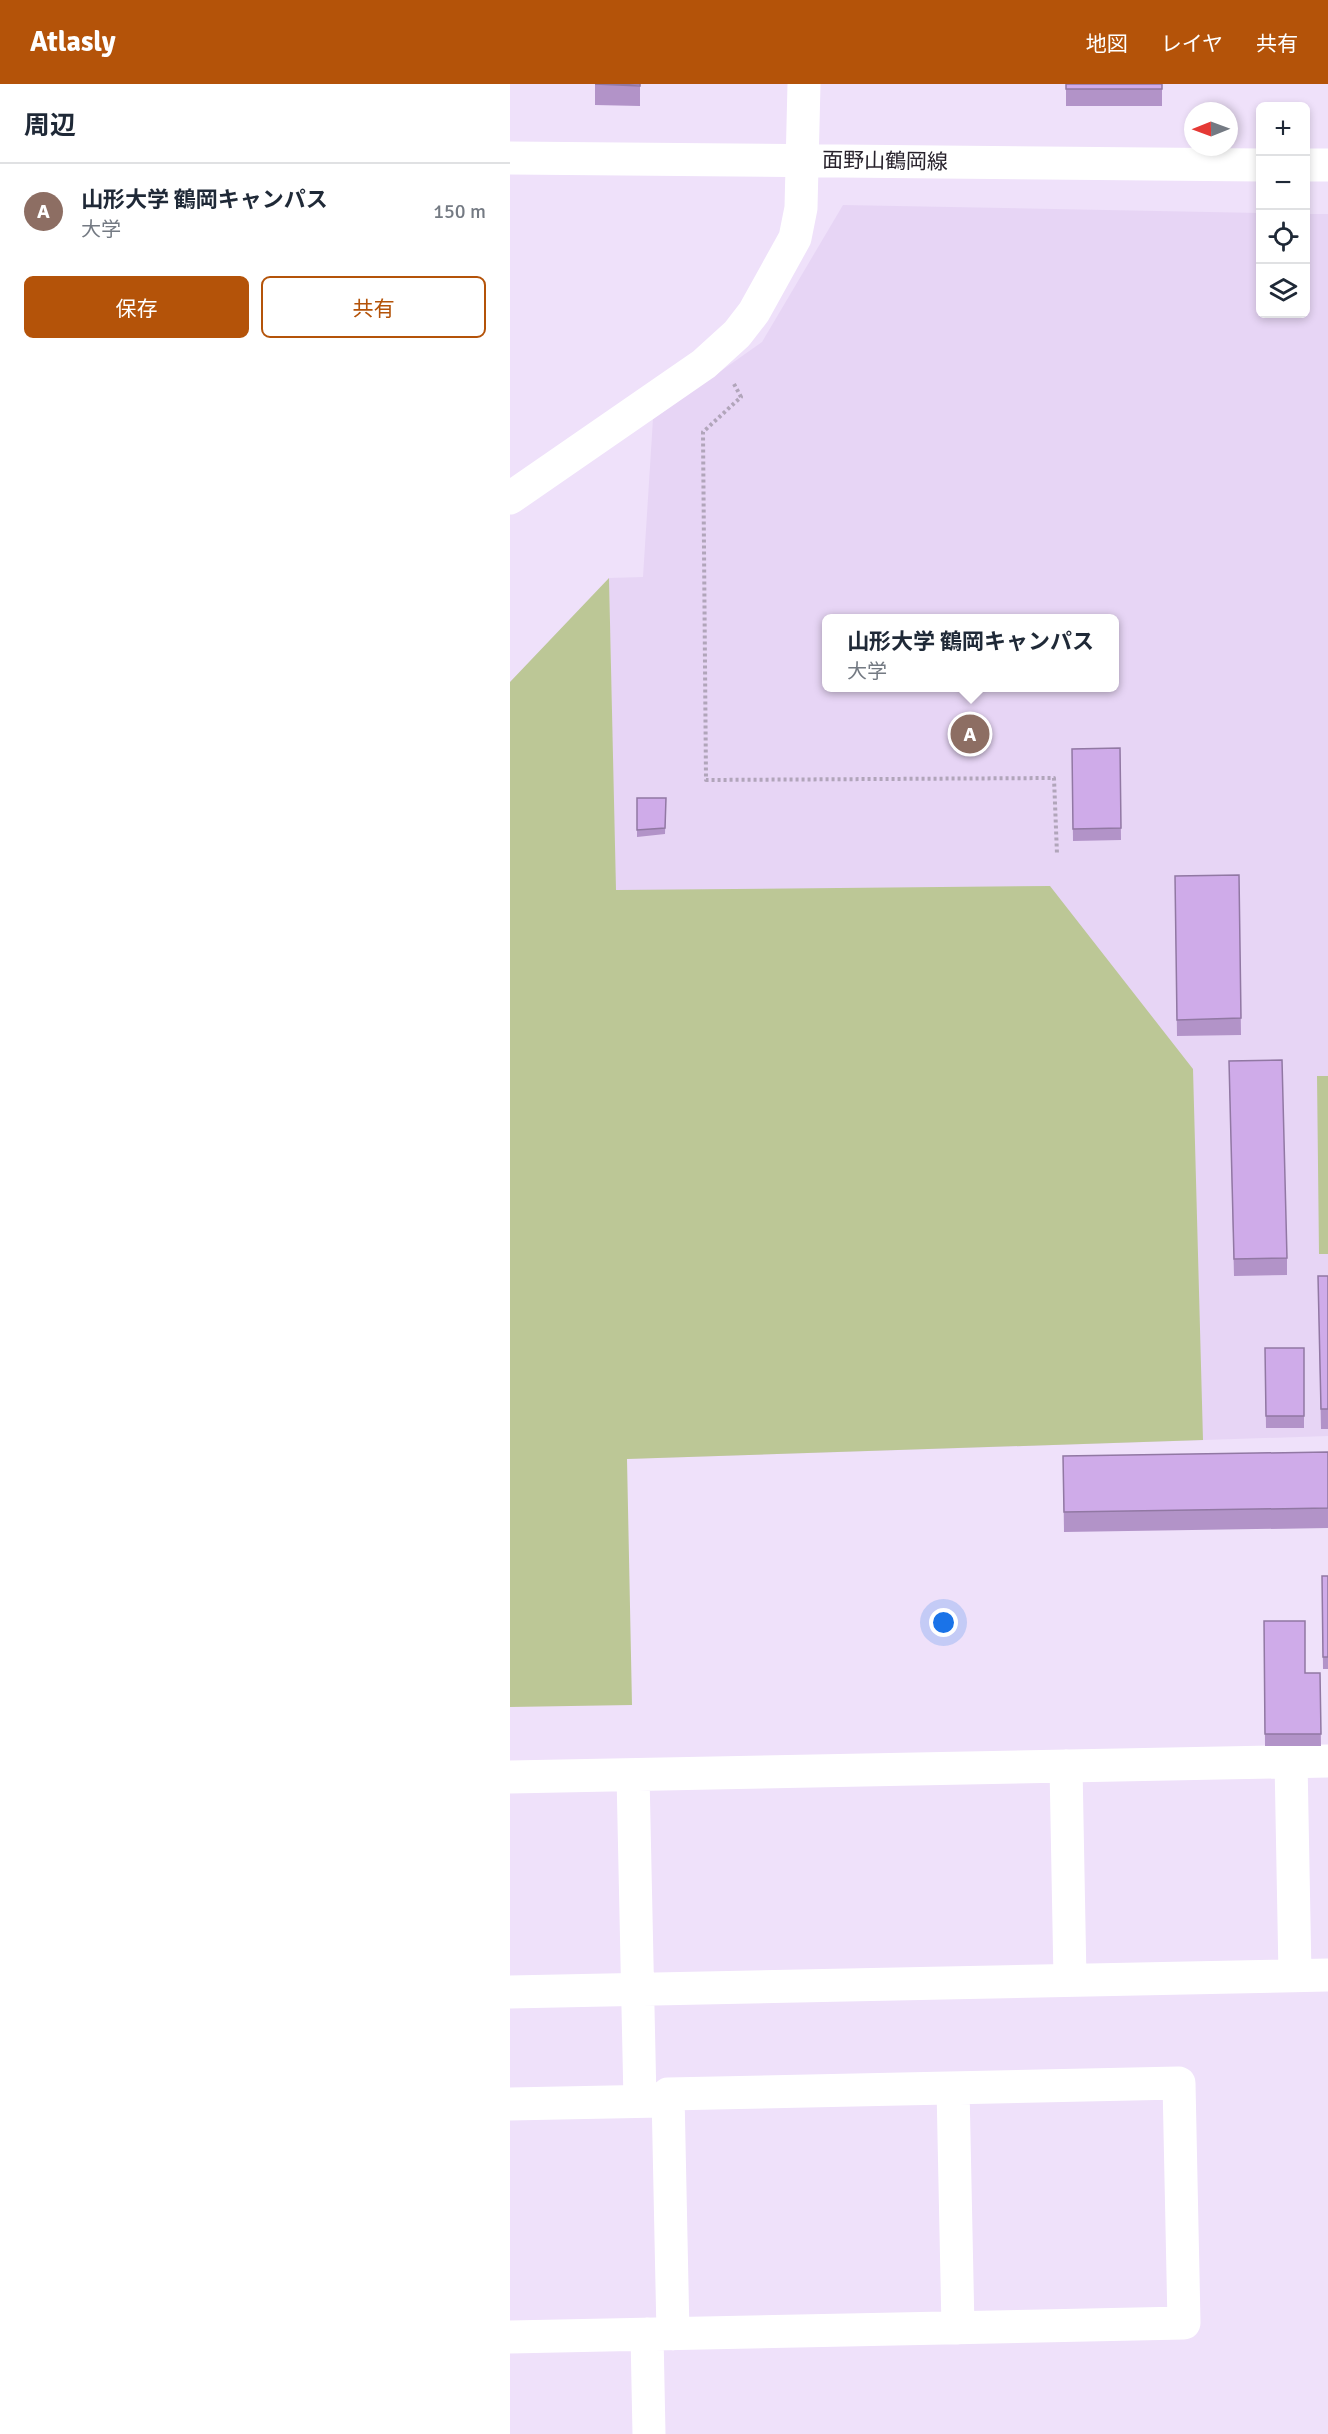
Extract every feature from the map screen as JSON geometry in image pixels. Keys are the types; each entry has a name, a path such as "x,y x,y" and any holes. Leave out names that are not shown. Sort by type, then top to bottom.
{"street":[{"path":"510,498 668,390 716,354 737,334 754,312 795,238 801,208 804,84"},
{"name":"面野山鶴岡線","path":"510,158 1256,165"},
{"path":"1310,165 1328,165"},
{"path":"1291,1761 1295,1976"},
{"path":"510,1777 1328,1761"},
{"path":"1066,1766 1070,1980"},
{"path":"633,1775 637,1989 654,2101 660,2334 649,2434"},
{"path":"510,1992 1328,1975"},
{"path":"510,2104 654,2101 668,2094 1179,2083 1184,2287 1184,2323 510,2337"},
{"path":"953,2088 958,2328"}],"path":[{"path":"716,354 741,397 703,432 706,780 1054,778 1057,854"}],"shaded area":[{"path":"843,205 1256,213 1256,318 1310,318 1310,214 1328,214 1328,1436 626,1459 609,578 643,577 653,419 762,342"}],"green space":[{"path":"609,578 616,890 1050,886 1193,1069 1203,1440 627,1459 632,1705 510,1707 510,682"},
{"path":"1317,1076 1328,1076 1328,1254 1319,1254"}],"building":[{"path":"595,84 640,84 640,86"},
{"path":"1066,84 1162,84 1162,89 1066,89"},
{"path":"1120,748 1121,828 1073,829 1072,749"},
{"path":"637,798 666,798 665,828 637,830"},
{"path":"1239,875 1241,1018 1177,1020 1175,876"},
{"path":"1282,1060 1287,1258 1234,1259 1229,1061"},
{"path":"1318,1276 1328,1276 1328,1409 1321,1409"},
{"path":"1265,1348 1304,1348 1304,1416 1266,1416"},
{"path":"1328,1452 1328,1508 1064,1512 1063,1456"},
{"path":"1322,1576 1328,1576 1328,1657 1323,1657"},
{"path":"1264,1621 1305,1621 1305,1673 1320,1673 1321,1734 1265,1734"}],"place":[{"name":"山形大学 鶴岡キャンパス","path":"970,734"}]}
